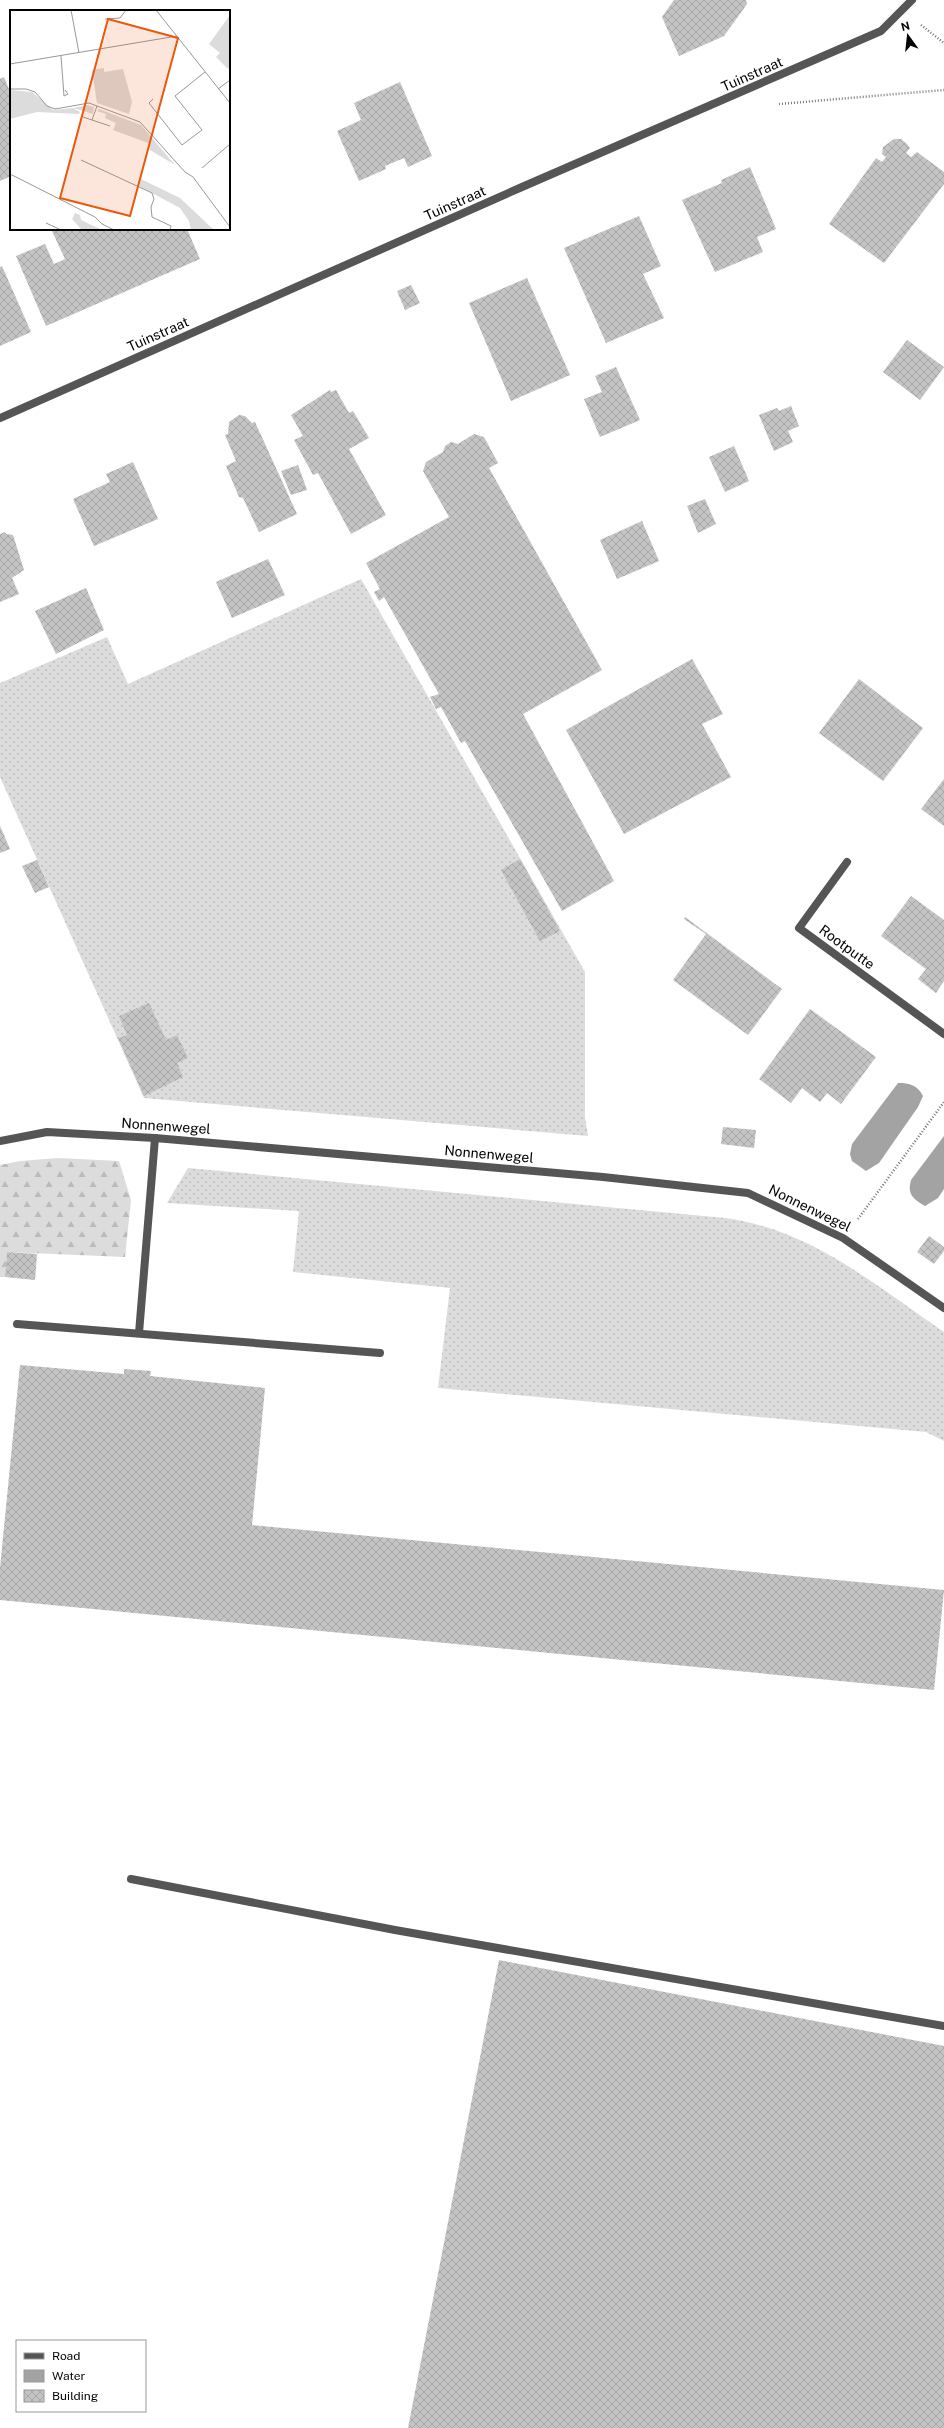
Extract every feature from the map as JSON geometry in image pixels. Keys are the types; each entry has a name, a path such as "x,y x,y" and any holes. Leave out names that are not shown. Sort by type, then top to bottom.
{"street":[{"name":"Tuinstraat","path":"0,418 522,187 881,32 912,0"},
{"name":"Rootputte","path":"847,862 800,928 944,1034"},
{"name":"Nonnenwegel","path":"0,1140 47,1132 155,1138 603,1177 748,1193 843,1238 944,1308"},
{"path":"139,1334 155,1138"},
{"path":"17,1324 380,1353"},
{"path":"131,1880 395,1930 944,2026"}],"path":[{"path":"773,105 944,90"},
{"path":"843,1238 944,1102"}],"green space":[{"path":"361,579 585,972 585,1117 588,1136 144,1098 0,777 0,683 107,637 128,684"},
{"path":"58,1158 119,1161 131,1200 125,1257 7,1252 5,1277 0,1277 0,1165 20,1161"},
{"path":"188,1168 725,1218 756,1224 785,1234 813,1247 867,1278 944,1332 944,1441 926,1432 438,1388 450,1288 293,1272 299,1211 167,1203"}],"water":[{"path":"898,1083 913,1085 923,1096 918,1107 879,1163 866,1171 852,1161 850,1154 852,1144"},
{"path":"944,1136 944,1189 938,1198 925,1206 912,1196 910,1189 911,1180"}],"building":[{"path":"674,0 746,0 747,4 724,36 679,56 662,17"},
{"path":"4,77 10,92 10,176 0,181 0,79"},
{"path":"400,82 432,156 408,167 404,158 385,166 386,169 359,181 337,131 361,120 354,103"},
{"path":"894,139 901,139 907,144 910,148 906,153 911,157 917,152 944,172 944,184 884,263 829,224 876,158 882,162 886,157 882,154 883,147"},
{"path":"750,167 776,229 757,237 763,252 715,272 682,200 722,183 721,180"},
{"path":"639,216 661,266 643,274 664,318 606,343 564,248"},
{"path":"51,230 187,230 200,259 46,326 16,256 45,244 54,264 65,259"},
{"path":"2,266 31,332 0,346 0,267"},
{"path":"527,278 570,375 511,401 469,303"},
{"path":"411,285 420,303 405,310 397,291"},
{"path":"907,340 944,367 920,400 883,372"},
{"path":"616,367 640,420 600,437 584,399 602,392 595,376"},
{"path":"330,390 331,392 336,390 349,413 353,411 369,438 349,449 386,515 351,534 318,473 313,475 294,440 303,436 291,415"},
{"path":"791,406 799,426 788,431 793,442 774,451 759,415 777,408 779,411"},
{"path":"239,415 245,416 252,423 255,422 297,514 259,532 243,498 239,497 226,466 236,461 225,435 228,434 229,422"},
{"path":"474,434 484,437 498,463 489,468 602,670 523,714 614,881 562,911 465,741 461,743 441,707 436,709 430,697 439,694 384,597 379,601 374,592 380,589 366,563 449,517 423,471 426,462 443,452 445,446 451,442 458,444"},
{"path":"734,446 749,481 725,492 709,457"},
{"path":"133,462 158,519 94,546 73,499 110,482 106,474"},
{"path":"298,465 307,490 291,495 281,471"},
{"path":"705,499 716,524 698,533 687,506"},
{"path":"642,521 659,561 617,579 600,540"},
{"path":"5,532 6,534 13,535 24,570 12,578 19,594 0,602 0,534"},
{"path":"268,559 285,595 232,618 216,582"},
{"path":"86,588 104,630 56,654 35,611"},
{"path":"692,659 723,714 702,724 731,777 624,834 566,730"},
{"path":"859,679 923,728 883,781 819,733"},
{"path":"944,779 944,826 921,809"},
{"path":"0,826 10,849 0,853"},
{"path":"520,859 560,931 540,941 501,870"},
{"path":"37,860 49,887 35,893 22,866"},
{"path":"911,896 944,920 944,981 936,993 918,979 926,969 881,936"},
{"path":"685,917 782,989 748,1035 673,980 706,934 684,919"},
{"path":"149,1003 166,1040 177,1035 188,1058 177,1063 183,1077 144,1096 118,1038 127,1035 119,1016"},
{"path":"810,1009 876,1057 841,1104 827,1093 820,1102 802,1088 791,1103 759,1079"},
{"path":"723,1127 756,1130 754,1148 721,1144"},
{"path":"929,1236 944,1247 944,1251 934,1264 917,1252"},
{"path":"7,1252 37,1254 35,1280 5,1277"},
{"path":"20,1365 124,1374 124,1369 151,1371 150,1376 265,1388 252,1525 944,1590 934,1690 0,1600 0,1568"},
{"path":"499,1960 944,2046 944,2428 408,2428"}]}
